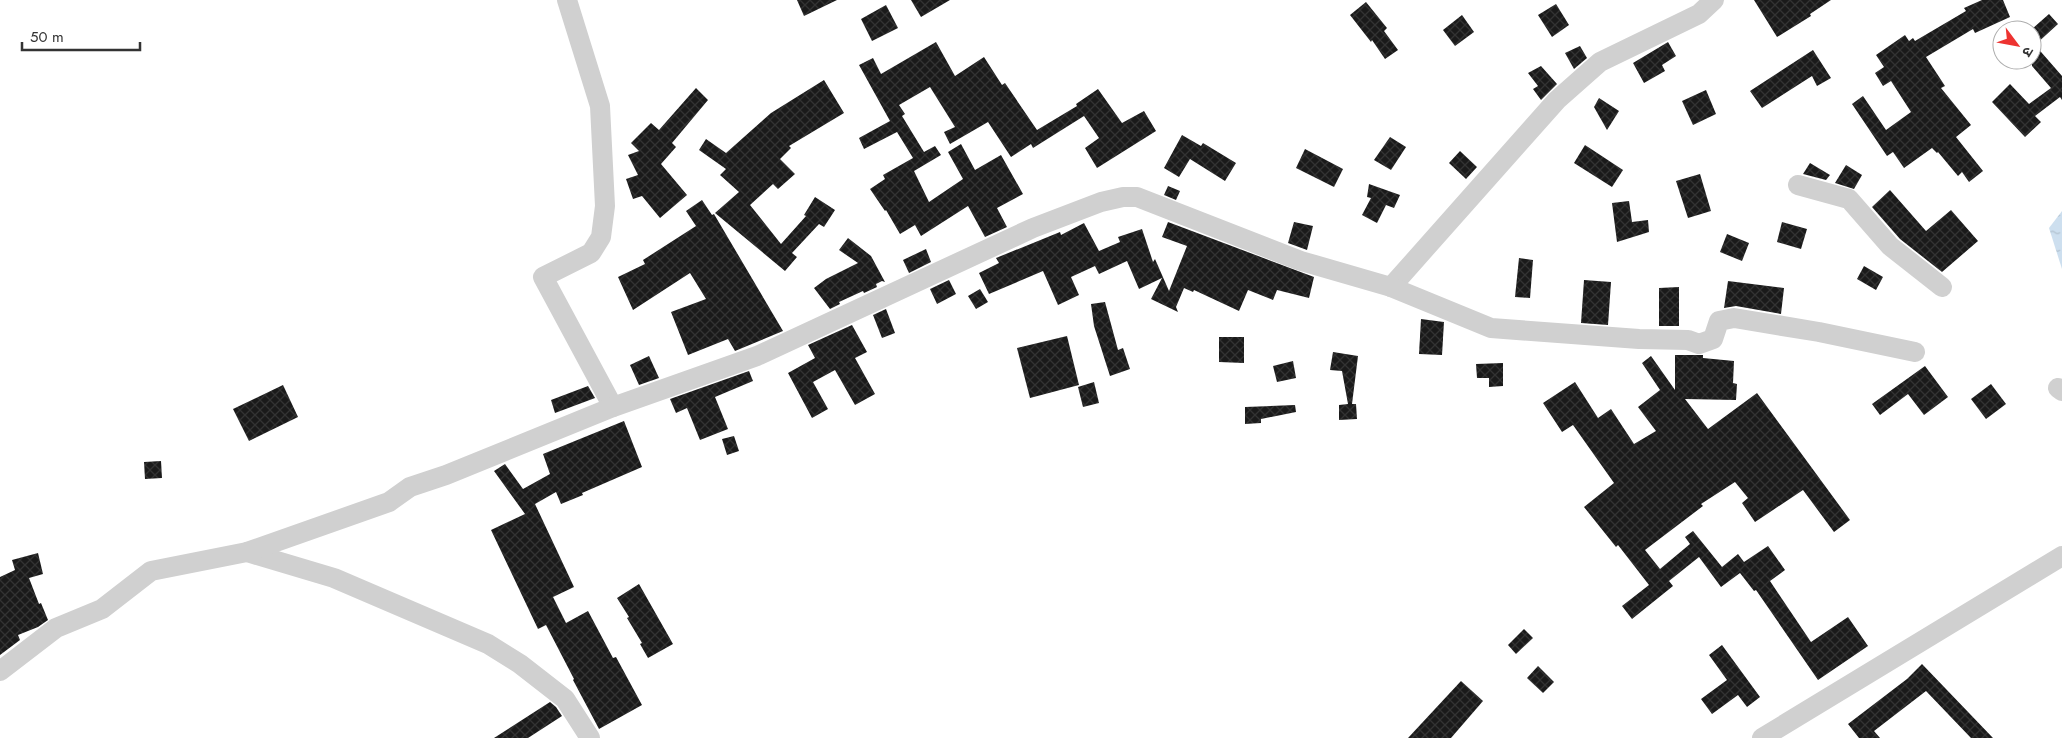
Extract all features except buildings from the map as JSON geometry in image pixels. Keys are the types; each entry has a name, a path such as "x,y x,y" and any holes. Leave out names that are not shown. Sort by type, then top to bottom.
{"street":[{"path":"567,0 600,106 605,206 600,238 591,253 542,277 613,407"},
{"path":"1391,287 1557,100 1600,62 1699,14 1714,0"},
{"path":"1798,185 1850,199 1890,246 1942,287"},
{"path":"0,671 56,628 102,609 151,571 247,552 389,502 410,486 446,475 613,407 757,356 1033,228 1101,202 1123,197 1137,197 1301,261 1391,287 1491,328 1639,339 1688,340 1699,344 1713,339 1719,321 1734,318 1819,332 1915,352"},
{"path":"247,552 334,578 488,644 520,664 565,698 590,738"},
{"path":"1762,738 2062,556"}],"water":[{"path":"2062,211 2062,269 2049,228"}]}
